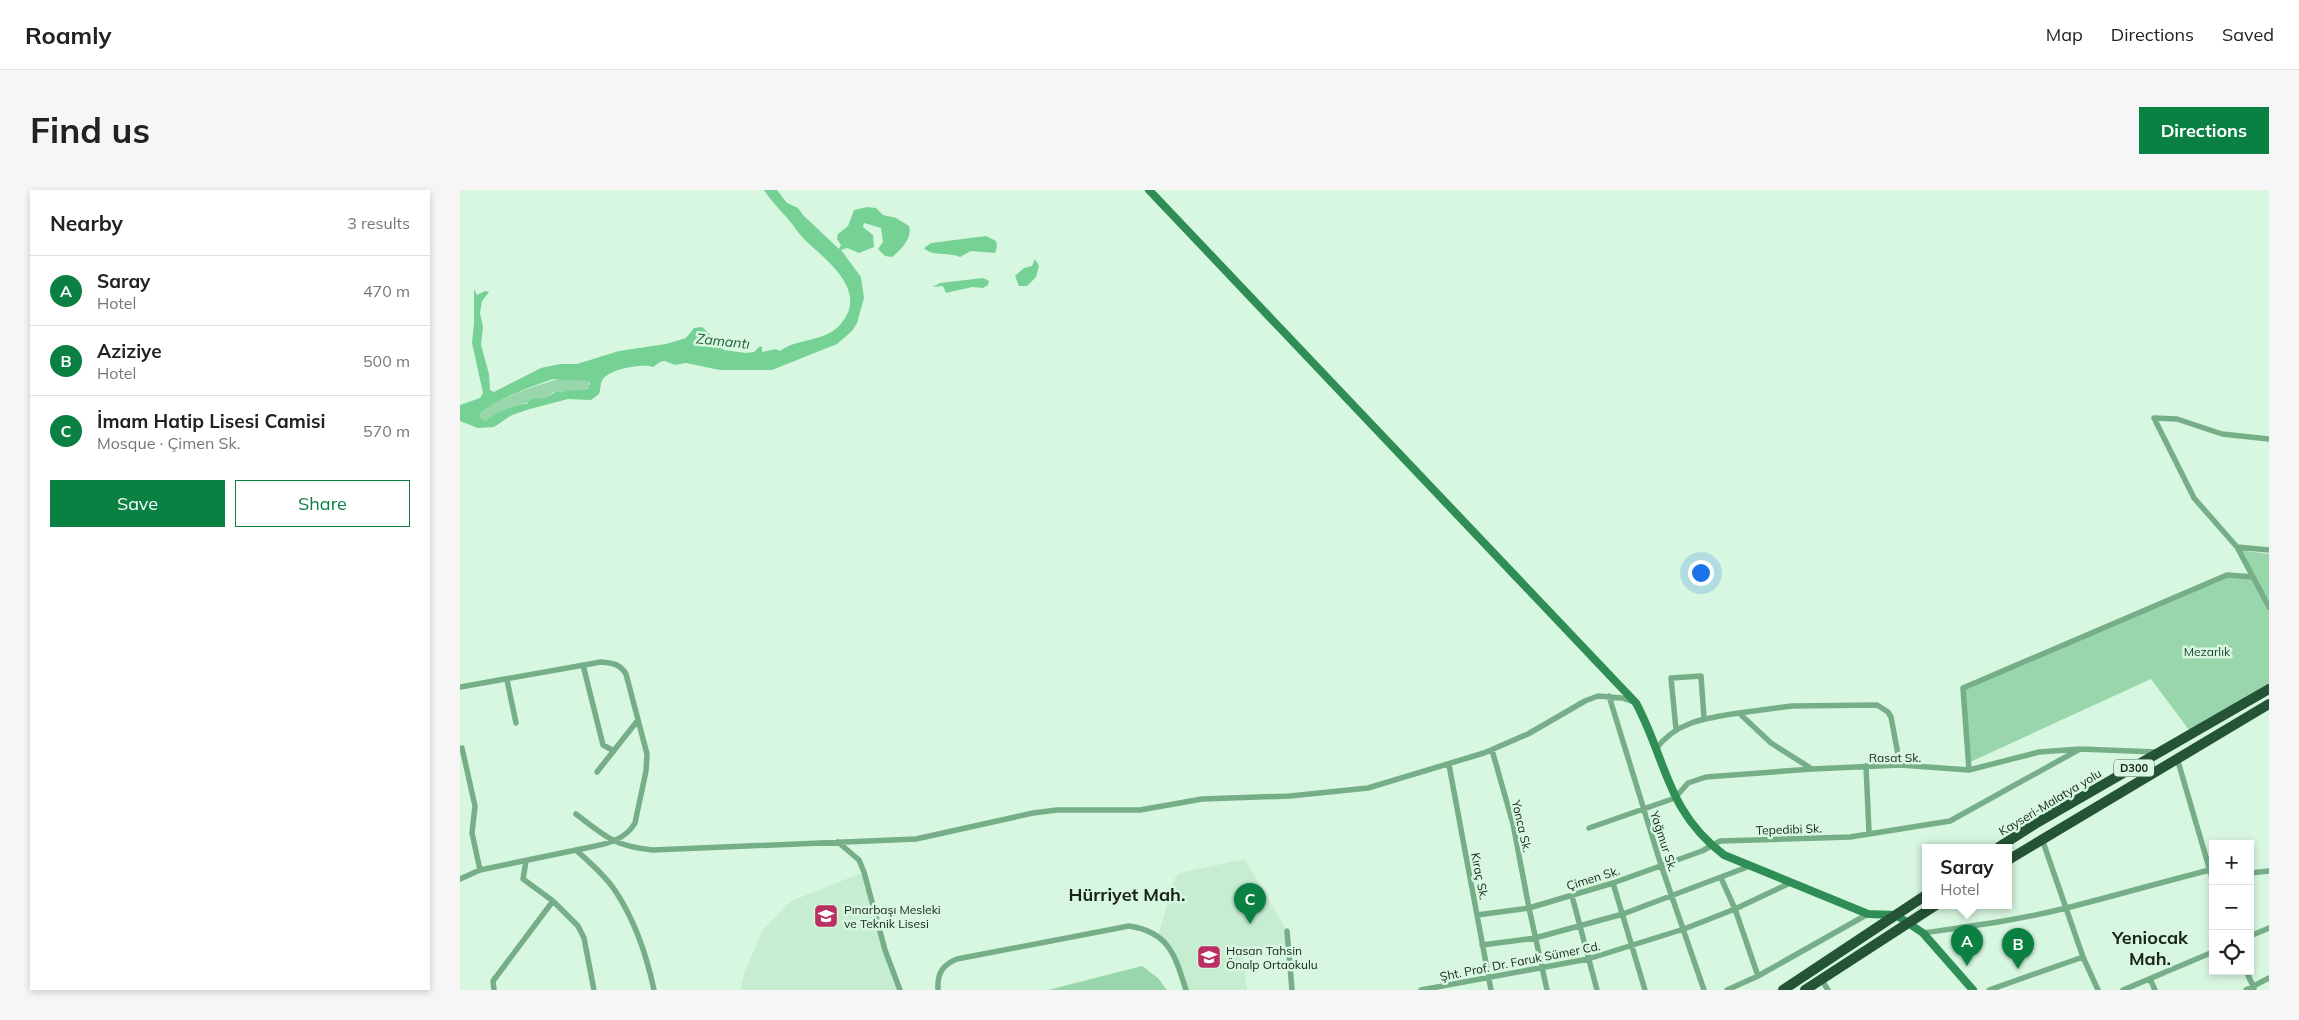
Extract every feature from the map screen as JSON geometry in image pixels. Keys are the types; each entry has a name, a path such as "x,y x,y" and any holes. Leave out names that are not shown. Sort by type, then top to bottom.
{"highway":[{"name":"Kayseri-Malatya yolu","path":"2004,844 2269,689"},
{"name":"D300","path":"2012,858 2269,704"},
{"path":"1783,990 1922,898"},
{"path":"1805,990 1929,909"}],"street":[{"path":"1149,190 1636,702 1674,798 1690,821 1710,844 1724,855 1868,914 1896,915 1922,932 1973,990"},
{"path":"2269,439 2222,434 2177,419 2154,418 2194,498 2237,547 2269,607"},
{"path":"2237,547 2269,550"},
{"path":"1968,770 1963,688 2227,575 2253,577"},
{"path":"460,686 611,663 623,669 626,674 647,754 646,771 634,822 626,834 612,842 480,870 460,879"},
{"path":"583,666 603,746 614,751"},
{"path":"1676,729 1671,678 1701,676 1704,718"},
{"path":"507,680 516,723"},
{"path":"576,814 612,842 634,848 653,850 916,839 1033,813 1057,810 1140,810 1202,800 1349,791 1378,786 1492,750 1543,726 1585,701 1598,696 1609,696 1636,702"},
{"name":"Yağmur Sk.","path":"1609,696 1661,865 1704,990"},
{"path":"1656,749 1662,740 1676,729 1704,718 1792,706 1877,705 1888,712 1891,718 1900,765"},
{"path":"1739,713 1771,743 1812,769"},
{"path":"597,772 638,720"},
{"path":"462,748 474,806 472,833 480,870"},
{"name":"Rasat Sk.","path":"1674,798 1688,783 1706,777 1900,765 1968,770 2039,752 2080,749 2162,752"},
{"name":"Tepedibi Sk.","path":"1710,844 1720,841 1850,837 1869,832 1950,820 2080,749"},
{"name":"Yonca Sk.","path":"1492,750 1513,824 1528,908 1548,990"},
{"path":"2177,758 2209,867"},
{"name":"Kıraç Sk.","path":"1449,765 1491,990"},
{"path":"1866,766 1869,832"},
{"path":"1589,828 1674,798"},
{"path":"2042,839 2083,957 2098,990"},
{"path":"838,842 859,860 885,950 900,990"},
{"name":"Çimen Sk.","path":"1477,915 1528,908 1613,884 1702,851 1710,844"},
{"path":"576,850 616,891 640,943 654,990"},
{"path":"526,860 523,879 552,901 578,926 584,938 594,990"},
{"path":"1482,945 1535,938 1623,914 1750,866"},
{"path":"1922,932 1998,923 2066,908 2209,870"},
{"path":"2254,873 2269,871"},
{"path":"1721,878 1735,909 1758,976"},
{"name":"Şht. Prof. Dr. Faruk Sümer Cd.","path":"1421,990 1447,988 1588,959 1684,929 1735,909 1790,883"},
{"path":"1613,884 1645,990"},
{"path":"1572,896 1597,990"},
{"path":"494,990 493,981 552,901"},
{"path":"1727,990 1758,976 1868,914"},
{"path":"938,990 940,971 946,963 957,959 1129,926 1149,930 1165,941 1177,962 1186,990"},
{"path":"2254,934 2269,928"},
{"path":"1287,931 1292,990"},
{"path":"2123,990 2209,954"},
{"path":"1989,990 2083,957"},
{"path":"2248,975 2254,988"},
{"path":"2246,990 2254,988 2269,978"},
{"path":"1821,979 1828,990"},
{"path":"2150,979 2155,990"}],"shaded area":[{"path":"764,190 777,190 787,203 798,208 839,249 841,245 837,239 838,234 848,226 854,210 867,207 876,208 883,215 896,218 909,226 908,239 892,257 885,256 878,249 883,242 881,228 864,223 863,227 873,235 874,247 859,253 847,248 841,250 861,277 864,298 857,323 852,331 837,344 772,370 720,370 686,363 675,365 664,361 653,367 627,368 607,375 602,381 599,394 591,400 568,399 530,409 512,415 494,427 478,428 460,421 460,405 480,398 483,393 472,343 474,289 477,295 485,291 489,292 482,301 480,313 483,327 481,345 489,374 490,390 494,392 541,368 560,364 577,364 619,351 666,344 686,338 694,328 702,327 724,350 746,353 754,352 760,346 762,347 762,352 776,349 780,351 793,344 825,335 839,326 848,313 850,301 848,289 842,278 834,267 803,237","holes":["553,379 588,381 590,383 588,389 555,392 546,398 532,399 526,404 499,413 486,421 479,416 491,405 525,389"]},
{"path":"986,236 996,241 995,253 971,251 960,257 927,251 924,248 931,243"},
{"path":"1035,259 1039,266 1036,277 1027,286 1019,286 1015,276 1024,268 1032,266"},
{"path":"983,278 989,281 988,285 983,288 972,287 946,293 943,286 933,287 940,283"},
{"path":"1245,859 1287,931 1288,945 1242,948 1247,990 1186,990 1177,962 1158,935 1175,878 1180,873"},
{"name":"Pınarbaşı Mesleki ve Teknik Lisesi","path":"864,872 900,990 740,990 745,972 762,931 791,901"}],"green space":[{"path":"563,378 589,381 589,388 553,392 547,397 515,406 486,421 479,416 484,410 504,398"},
{"name":"Mezarlık","path":"2239,550 2269,554 2269,689 2192,734 2151,679 1968,763 1963,688 2229,574 2253,577"},
{"path":"1142,966 1158,978 1167,990 1048,990"}],"place":[{"name":"Pınarbaşı Mesleki ve Teknik Lisesi","path":"826,916"},
{"name":"İmam Hatip Lisesi Camisi","path":"1250,924"},
{"name":"Hasan Tahsin Önalp Ortaokulu","path":"1209,957"},
{"name":"Saray","path":"1967,966"},
{"name":"Aziziye","path":"2018,969"}],"district":[{"name":"Hürriyet Mah.","path":"1127,894"},
{"name":"Yeniocak Mah.","path":"2150,948"}],"water label":[{"name":"Zamantı","path":"723,341"}]}
